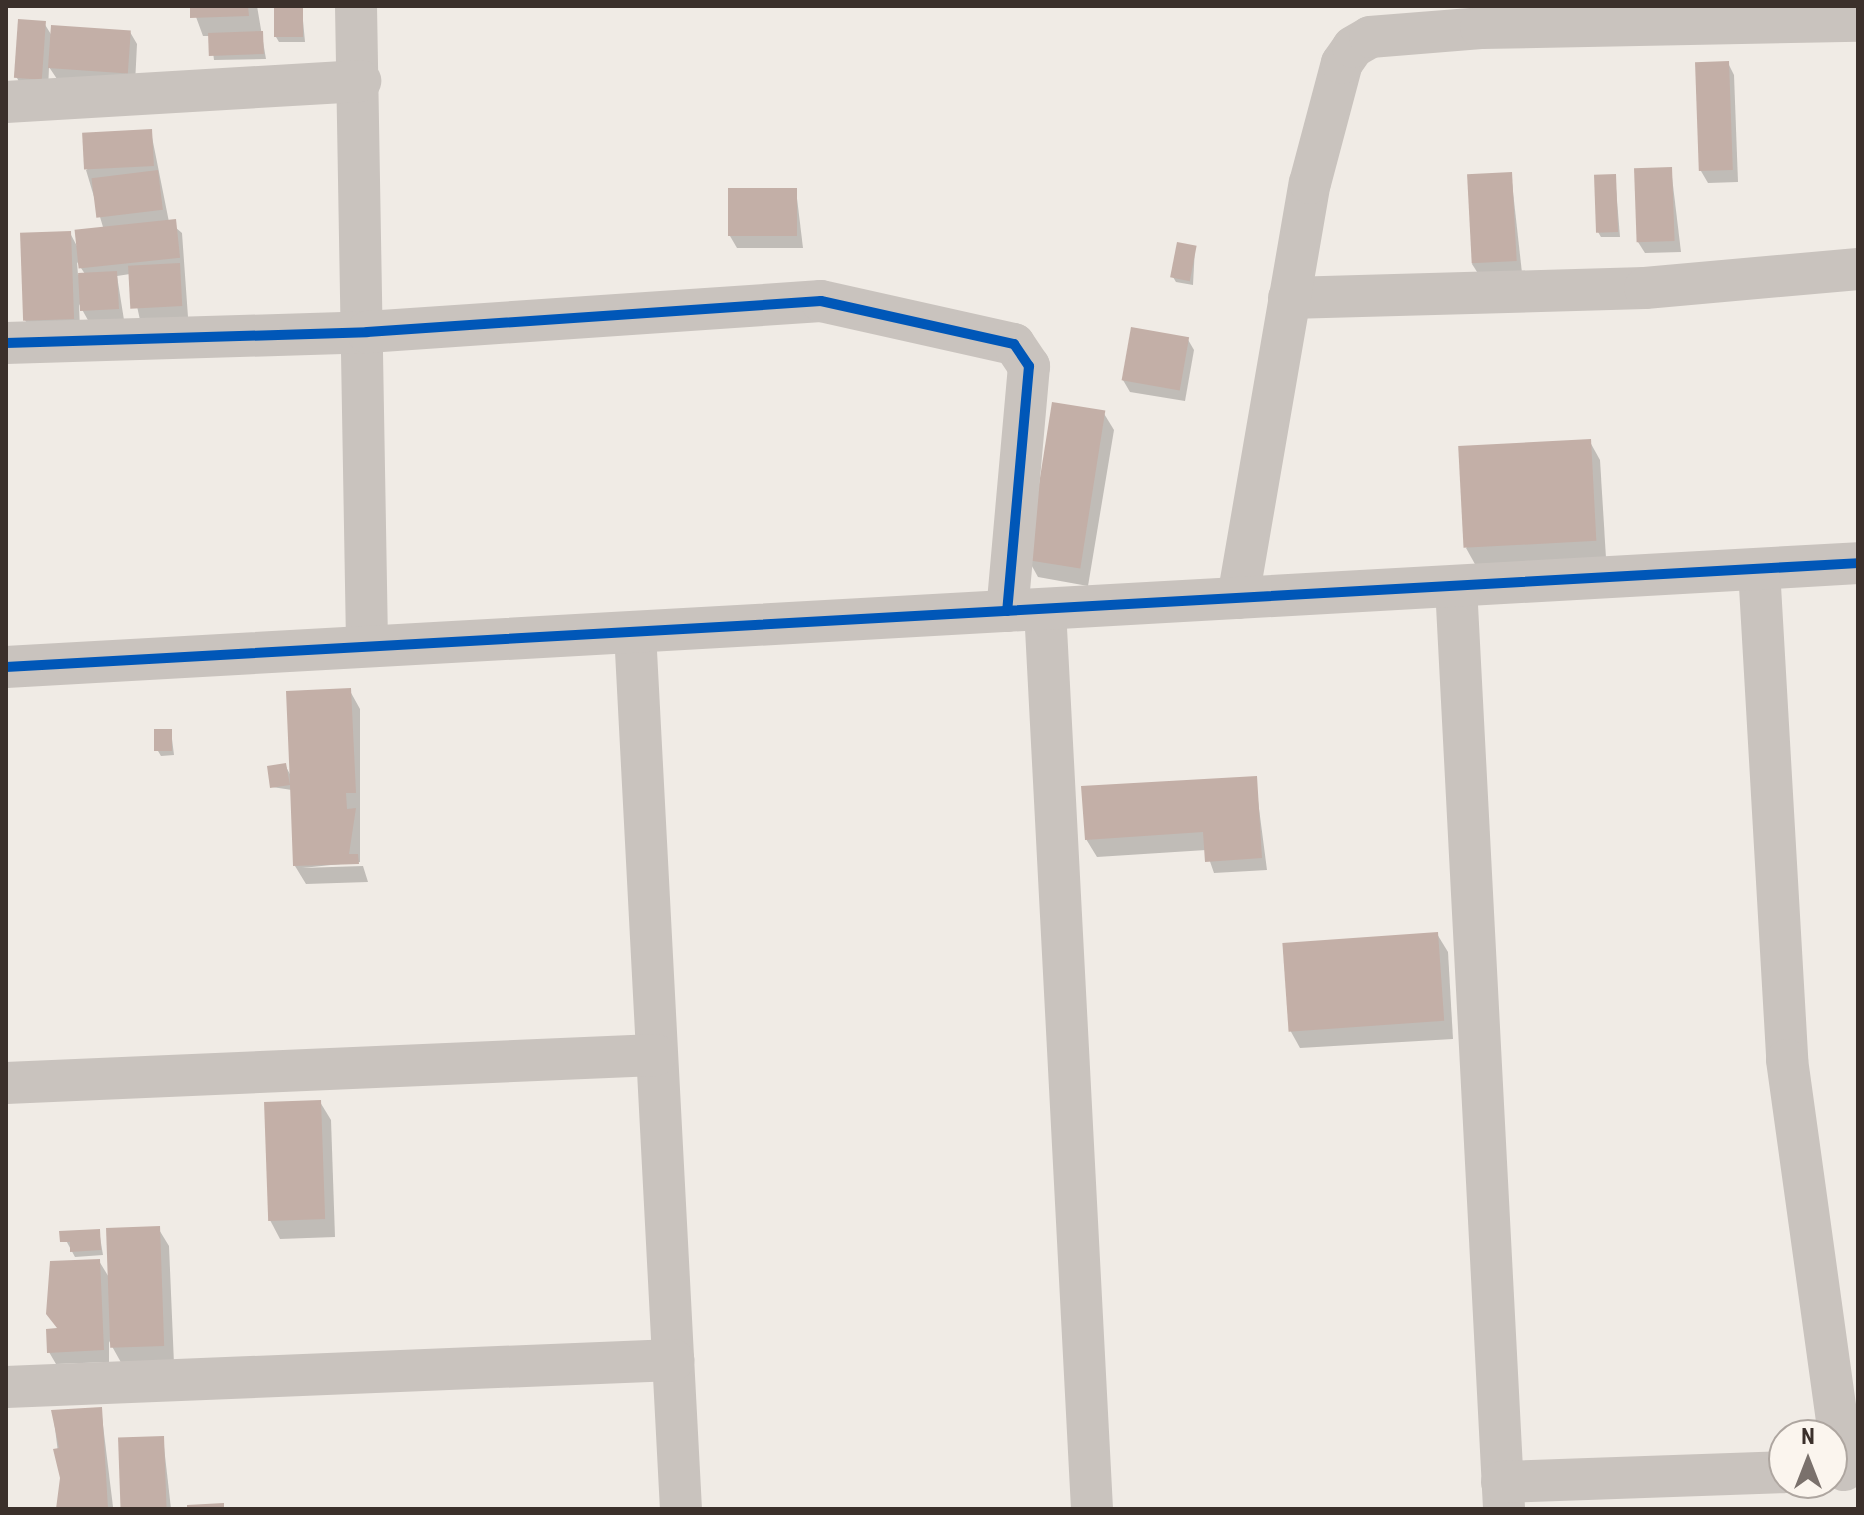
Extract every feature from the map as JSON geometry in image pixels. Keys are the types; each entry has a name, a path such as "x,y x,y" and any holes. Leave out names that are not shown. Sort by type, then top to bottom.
{"street":[{"path":"356,6 367,332 367,645"},
{"path":"1238,598 1310,183 1342,63 1353,47 1370,37 1486,17 1858,21"},
{"path":"6,102 360,81"},
{"path":"1289,298 1645,288 1858,269"},
{"path":"6,343 367,332 821,301 1014,344 1029,366 1026,610 1092,1509"},
{"path":"6,667 1858,563"},
{"path":"1759,569 1787,1060 1838,1419"},
{"path":"1456,586 1503,1495 1768,1473"},
{"path":"635,632 681,1509"},
{"path":"6,1083 655,1055"},
{"path":"6,1387 673,1360"}],"building":[{"path":"190,6 248,6 249,16 190,18"},
{"path":"274,8 303,8 303,37 274,37"},
{"path":"18,19 46,21 42,80 14,78"},
{"path":"51,25 131,31 128,73 48,68"},
{"path":"263,31 264,54 209,56 208,33"},
{"path":"1729,61 1733,170 1699,171 1695,62"},
{"path":"152,129 154,166 84,170 82,133"},
{"path":"1672,167 1675,241 1637,242 1634,168"},
{"path":"158,170 163,210 96,218 91,178"},
{"path":"1512,172 1517,261 1472,263 1467,174"},
{"path":"1616,174 1618,232 1596,233 1594,175"},
{"path":"728,188 797,188 797,236 728,236"},
{"path":"176,219 180,258 79,268 75,230"},
{"path":"71,231 74,319 23,321 20,233"},
{"path":"1177,242 1197,246 1190,281 1170,277"},
{"path":"180,263 182,306 130,309 128,266"},
{"path":"117,271 119,309 80,311 78,273"},
{"path":"1131,327 1189,337 1180,390 1122,380"},
{"path":"1052,402 1105,410 1080,568 1027,560"},
{"path":"1591,439 1596,541 1464,548 1458,446"},
{"path":"351,688 356,793 346,793 347,809 356,808 349,854 358,854 359,864 293,866 286,691"},
{"path":"154,729 172,729 172,751 154,751"},
{"path":"286,763 290,785 270,788 267,766"},
{"path":"1257,776 1262,858 1205,862 1203,832 1085,840 1081,786"},
{"path":"1438,932 1444,1021 1289,1032 1282,943"},
{"path":"321,1100 325,1219 268,1221 264,1102"},
{"path":"160,1226 164,1346 110,1348 106,1228"},
{"path":"100,1229 101,1250 70,1252 70,1242 60,1242 59,1231"},
{"path":"100,1259 104,1350 47,1353 46,1329 57,1328 46,1314 50,1261"},
{"path":"102,1407 108,1509 56,1509 60,1478 53,1449 59,1448 51,1410"},
{"path":"164,1436 167,1509 121,1509 118,1438"},
{"path":"224,1503 224,1509 187,1509 187,1505"}],"cycle path":[{"path":"6,343 367,332 821,301 1014,344 1029,366 1007,611"},
{"path":"6,667 1858,563"}]}
